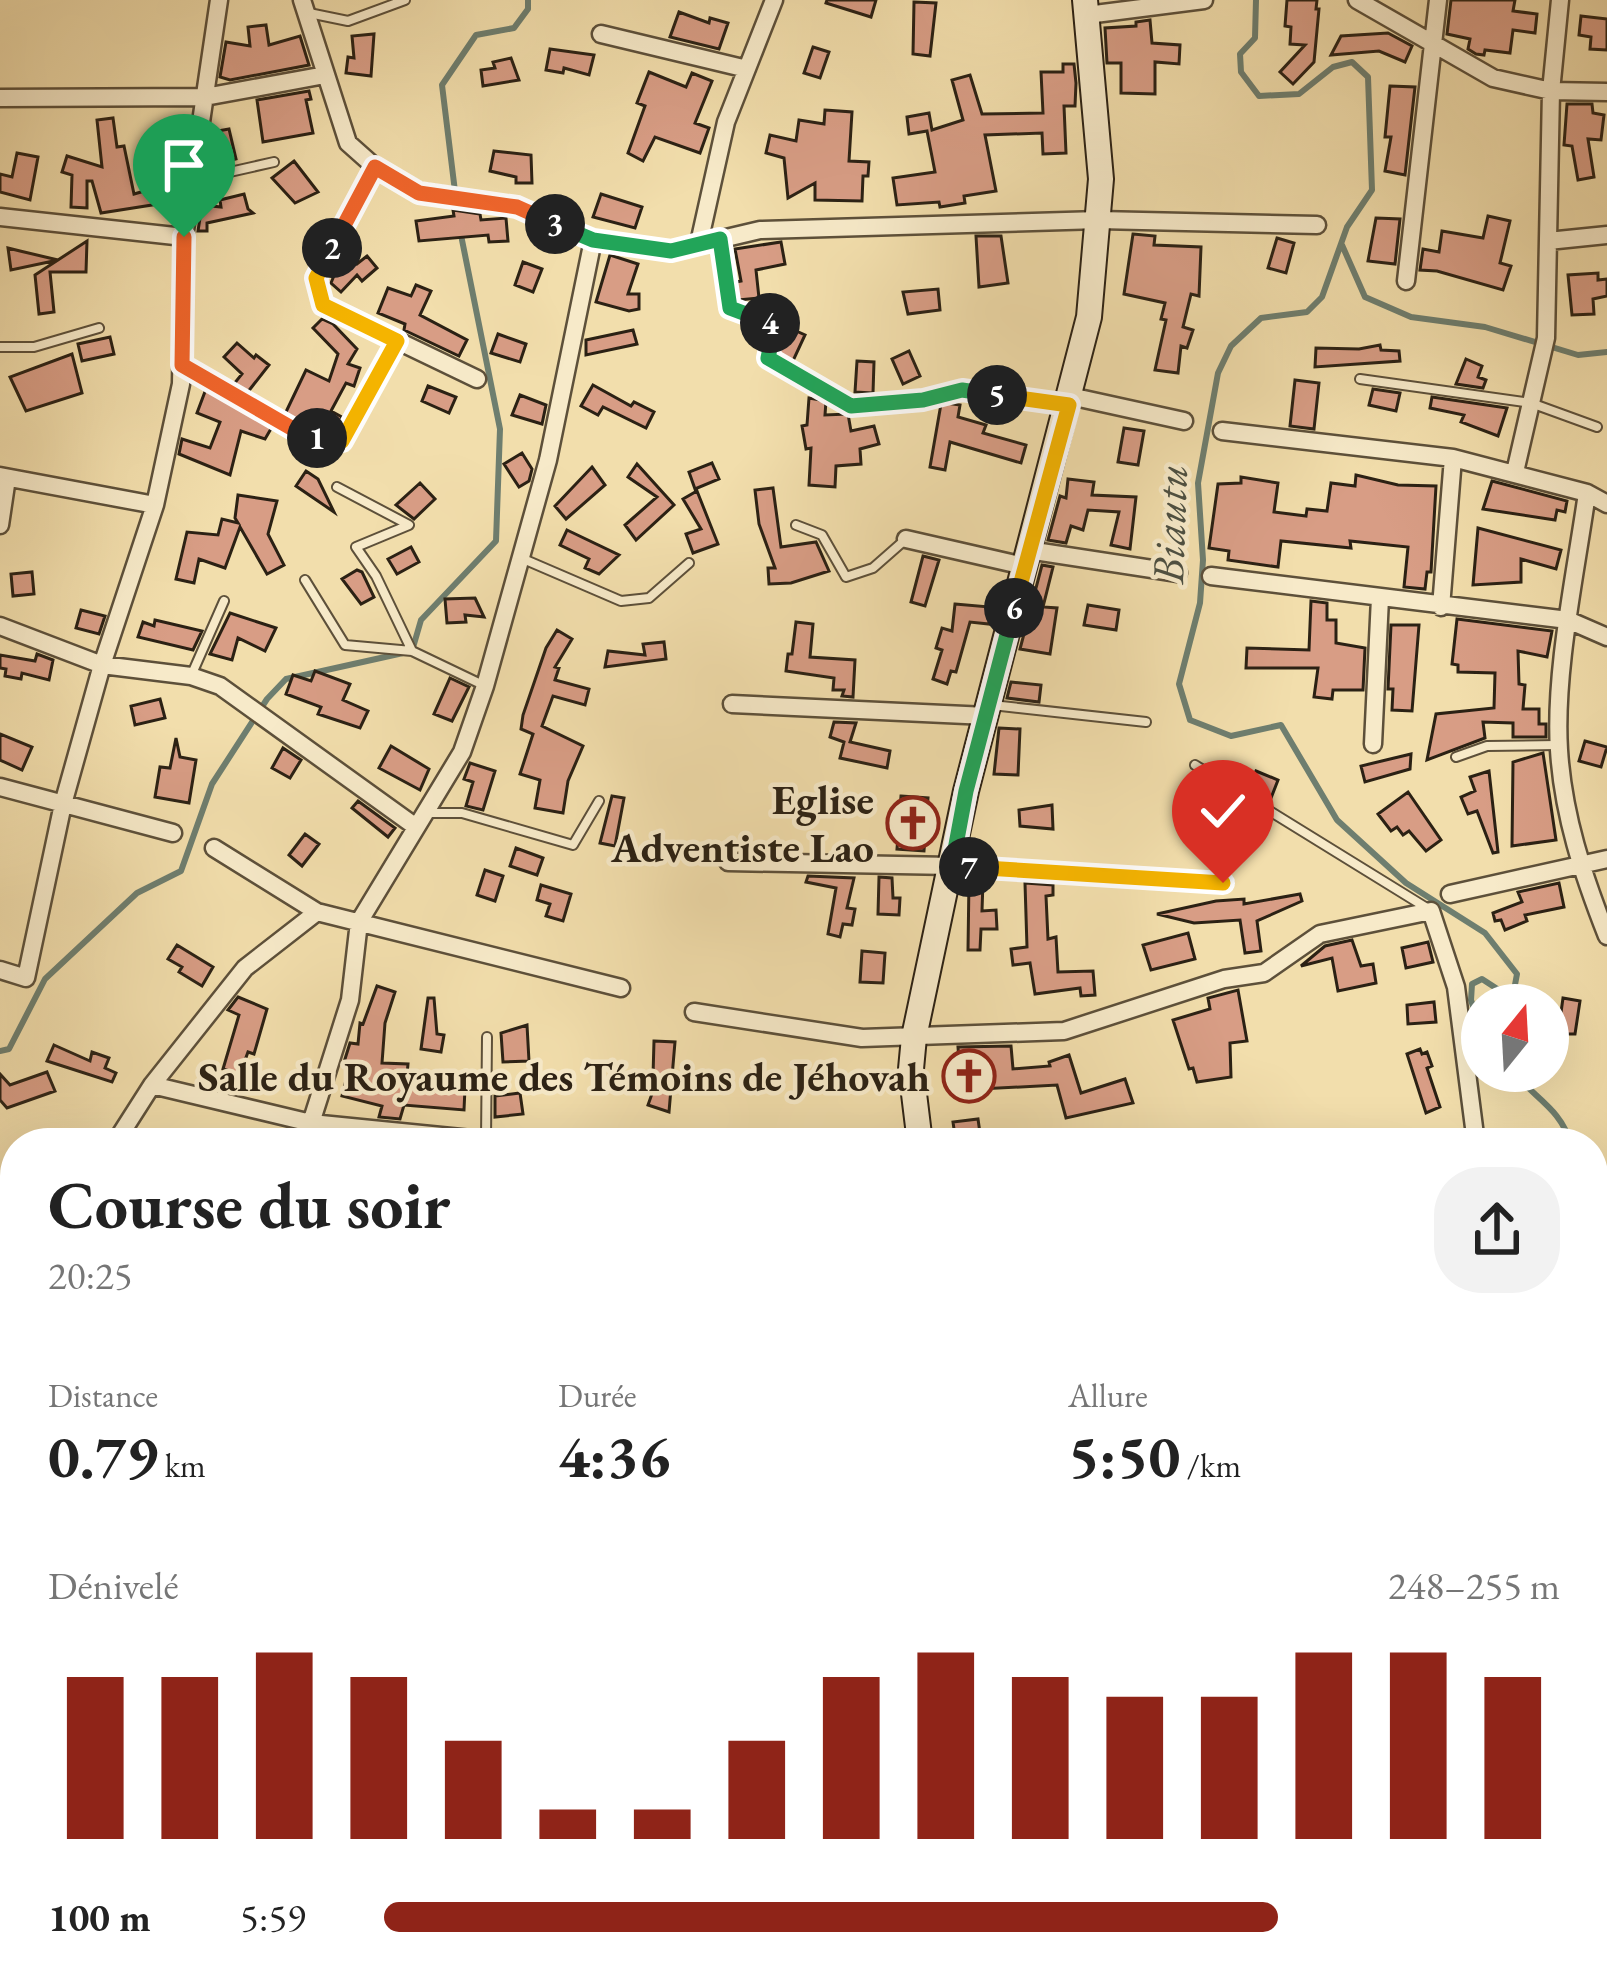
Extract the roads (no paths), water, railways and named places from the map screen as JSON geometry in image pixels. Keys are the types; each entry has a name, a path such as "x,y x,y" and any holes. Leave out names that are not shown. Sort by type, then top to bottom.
{"street":[{"path":"0,970 26,978 63,804 155,505 182,384 184,237 219,0"},
{"path":"699,243 726,122 774,0"},
{"path":"918,1128 911,1069 914,1037 966,791 1089,317 1101,179 1086,8 1204,0"},
{"path":"1357,0 1493,78 1551,91 1607,92"},
{"path":"1406,281 1438,0"},
{"path":"1515,472 1546,338 1551,91 1560,0"},
{"path":"305,7 348,143 375,167 419,193 517,207 593,240 671,251 760,230 1099,220 1317,226"},
{"path":"601,34 747,69"},
{"path":"0,98 205,98 325,75"},
{"path":"375,167 316,278 323,305 477,379"},
{"path":"0,217 184,237"},
{"path":"1548,241 1607,236"},
{"path":"310,1128 350,1000 358,922 462,752 484,686 548,460 593,240"},
{"path":"1070,401 1184,421"},
{"path":"1222,430 1453,458 1587,493 1607,504"},
{"path":"1441,607 1453,458"},
{"path":"0,525 3,477 155,505"},
{"path":"1587,493 1568,620 1558,745 1577,863 1607,936"},
{"path":"906,539 1026,558 1178,573"},
{"path":"1211,576 1568,620 1607,638"},
{"path":"1373,744 1380,598"},
{"path":"0,626 103,665 191,676 220,686 420,820"},
{"path":"732,704 988,710"},
{"path":"0,787 173,833"},
{"path":"214,848 317,912 621,988"},
{"path":"1450,894 1607,859"},
{"path":"728,862 952,866 1223,883"},
{"path":"694,1012 862,1038 1064,1031 1224,979 1264,974 1320,934 1431,910 1456,988 1474,1128"},
{"path":"125,1128 152,1085 245,968 317,912"},
{"path":"152,1085 311,1123 360,1128"}],"lane":[{"path":"305,7 348,21 405,0"},
{"path":"193,180 274,161"},
{"path":"720,239 730,308 775,324 768,358 851,406 923,400 962,390 1070,401"},
{"path":"0,347 34,347 99,328"},
{"path":"182,365 307,437 342,441 397,341"},
{"path":"1360,379 1531,403 1597,427"},
{"path":"338,488 409,526 356,547 376,576 412,651"},
{"path":"796,525 822,535 846,577 873,568 906,539"},
{"path":"520,557 621,601 650,598 689,563"},
{"path":"305,580 345,645 412,651 484,686"},
{"path":"191,676 224,601"},
{"path":"988,710 1146,722"},
{"path":"1456,757 1487,746 1558,745"},
{"path":"1195,765 1431,910"},
{"path":"420,820 462,813 573,845 599,801"},
{"path":"486,1128 487,1037"}],"waterway":[{"path":"458,216 442,85 476,35 514,28 528,9 528,0"},
{"name":"Biautu","path":"1256,0 1255,38 1240,54 1241,72 1259,96 1299,94 1333,67 1352,62 1368,77 1372,190 1347,227 1322,297 1307,312 1261,318 1231,346 1218,373 1198,483 1203,560 1200,603 1179,684 1190,720 1231,736 1281,725 1337,820 1406,883 1485,933 1517,974 1515,984"},
{"path":"0,1051 9,1049 45,979 137,893 181,871 212,784 267,699 286,679 412,651 421,620 496,541 500,429 461,235"},
{"path":"1342,245 1365,297 1411,317 1485,327 1578,355 1607,352"},
{"name":"Biautu","path":"1472,984 1482,979 1490,984"},
{"name":"Biautu","path":"1532,1092 1564,1128"}],"place":[{"name":"Eglise Adventiste Lao","path":"913,823"},
{"name":"Salle du Royaume des Témoins de Jéhovah","path":"969,1076"}]}
